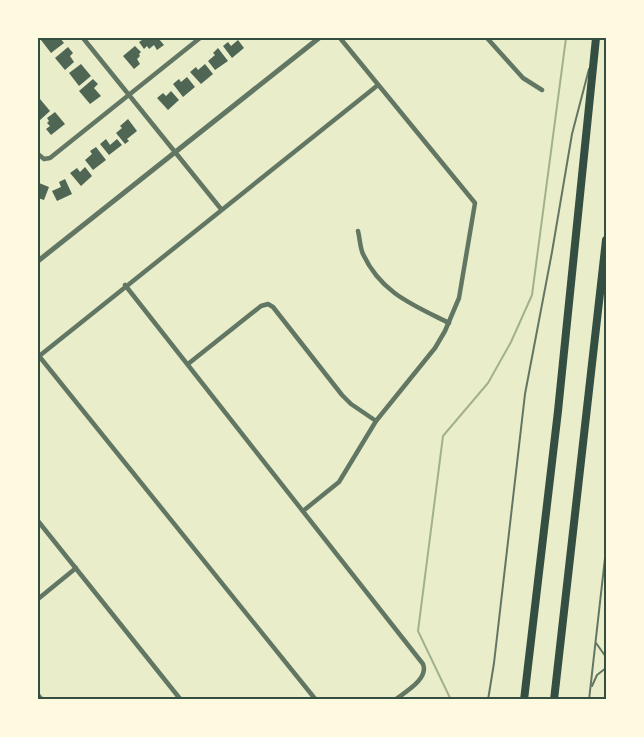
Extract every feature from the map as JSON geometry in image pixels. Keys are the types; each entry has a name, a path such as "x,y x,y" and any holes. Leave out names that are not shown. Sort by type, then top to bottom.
{"highway":[{"path":"524,700 558,411 596,38"},
{"path":"554,700 606,240"}],"street":[{"path":"83,38 221,209"},
{"path":"38,154 45,160 200,38"},
{"path":"38,261 318,38"},
{"path":"303,511 339,482 376,421 435,348 449,323 459,298 475,203 340,38"},
{"path":"487,38 523,78 542,90"},
{"path":"316,700 38,356 378,84"},
{"path":"358,232 362,253 390,291 407,302 449,323"},
{"path":"125,285 423,664 425,672 421,678 395,700"},
{"path":"188,364 261,306 268,304 277,312 337,390 351,404 376,421"},
{"path":"38,521 181,700"},
{"path":"38,599 76,568"},
{"path":"38,695 42,700"}],"lane":[{"path":"488,700 494,663 525,394 572,134 595,47"},
{"path":"588,700 591,688 606,549"},
{"path":"596,643 606,656"},
{"path":"591,688 597,675 606,668"}],"building":[{"path":"44,38 54,38 56,40 60,38 64,43 51,53 41,40"},
{"path":"145,38 158,38 164,45 157,50 154,45 149,49 147,46 144,49 139,42"},
{"path":"238,40 244,48 232,58 223,46 228,42 231,46"},
{"path":"135,46 141,52 137,59 140,64 134,69 123,56"},
{"path":"68,47 73,53 70,56 74,62 65,70 55,58"},
{"path":"218,48 228,61 215,70 208,61 215,55 213,53"},
{"path":"81,64 91,76 79,86 69,73"},
{"path":"205,64 213,74 201,84 190,72 196,67 198,70"},
{"path":"187,77 195,87 183,97 173,84 179,79 181,82"},
{"path":"93,79 98,84 94,88 101,96 90,104 79,91"},
{"path":"171,91 179,100 168,110 157,98 163,93 166,96"},
{"path":"40,99 50,111 39,121 38,101"},
{"path":"55,112 65,124 51,135 46,129 50,126 47,123 49,121 47,118"},
{"path":"128,119 137,131 127,139 129,141 125,144 116,133 122,128 120,126"},
{"path":"106,139 110,145 117,139 122,145 109,155 100,144"},
{"path":"96,147 106,160 93,170 85,160 92,154 90,151"},
{"path":"85,167 92,176 81,186 70,173 77,168 80,172"},
{"path":"65,179 72,194 57,201 52,191 61,187 59,182"},
{"path":"39,183 49,187 44,200 38,198"}],"waterway":[{"path":"451,700 418,631 443,436 488,383 511,342 532,295 566,38"}]}
